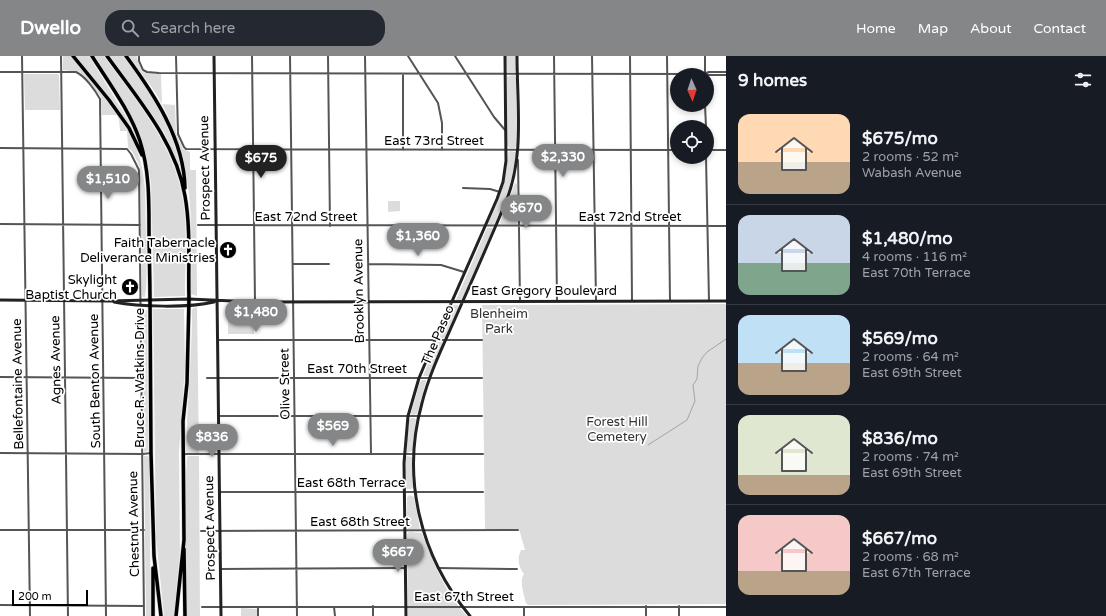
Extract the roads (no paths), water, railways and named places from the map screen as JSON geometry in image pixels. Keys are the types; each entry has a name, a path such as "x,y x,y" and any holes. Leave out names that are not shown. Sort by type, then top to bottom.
{"highway":[{"path":"73,56 109,100 129,128 145,163"},
{"name":"Bruce R. Watkins Drive","path":"92,56 130,118 140,142 145,163 149,205 151,453 154,556 162,616"},
{"path":"107,56 162,134 175,160 185,196"},
{"path":"126,56 148,86 169,126 178,150 185,181 188,222 187,383 183,421 185,616"},
{"path":"176,616 184,540"},
{"path":"153,616 154,556"}],"main road":[{"name":"Prospect Avenue","path":"214,56 221,616"},
{"name":"The Paseo","path":"406,616 404,454 408,416 420,378 435,340 500,192 504,174 506,150 504,56"},
{"name":"The Paseo","path":"470,616 438,568 423,531 415,492 414,454 418,416 430,378 496,226 511,190 515,175 518,157 517,56"},
{"name":"East Gregory Boulevard","path":"0,300 110,301 188,299 255,302 726,301"},
{"name":"East Gregory Boulevard","path":"110,301 141,305 188,305 217,301"}],"street":[{"name":"Bellefontaine Avenue","path":"22,56 30,616"},
{"name":"Agnes Avenue","path":"61,56 68,616"},
{"path":"139,56 139,61 143,70 147,72 159,73 668,74"},
{"path":"176,56 176,73"},
{"path":"252,56 255,302"},
{"name":"Olive Street","path":"290,56 296,616"},
{"path":"328,56 330,226"},
{"name":"Brooklyn Avenue","path":"365,56 371,454"},
{"path":"408,56 438,103 442,123 442,150"},
{"path":"455,56 494,117 506,130"},
{"path":"554,56 557,301"},
{"path":"592,56 592,150 596,301"},
{"path":"630,56 632,301"},
{"path":"668,56 670,301"},
{"path":"705,56 705,68"},
{"path":"0,72 61,72"},
{"name":"South Benton Avenue","path":"61,72 79,74 100,99 106,616"},
{"path":"714,72 726,72"},
{"name":"East 73rd Street","path":"176,73 178,134 184,147 190,149 668,150"},
{"path":"403,74 404,150"},
{"path":"714,75 726,75"},
{"path":"0,148 100,149"},
{"name":"Chestnut Avenue","path":"100,149 127,149 132,154 139,170 144,616"},
{"path":"714,150 726,150"},
{"path":"518,157 520,301"},
{"path":"706,164 709,301"},
{"path":"463,188 490,189 500,192"},
{"path":"0,224 140,225"},
{"name":"East 72nd Street","path":"198,225 726,226"},
{"path":"292,264 329,264"},
{"path":"368,264 441,265 464,272"},
{"path":"218,340 482,340"},
{"path":"0,377 142,378"},
{"name":"East 70th Street","path":"207,378 482,378"},
{"path":"219,416 482,416"},
{"path":"0,453 151,453"},
{"path":"183,454 483,454"},
{"name":"East 68th Terrace","path":"220,492 483,492"},
{"path":"0,530 144,530"},
{"name":"East 68th Street","path":"201,531 518,530"},
{"path":"220,569 405,568"},
{"path":"438,568 517,569"},
{"path":"0,606 144,606"},
{"path":"334,606 335,616"},
{"path":"373,606 373,616"},
{"path":"646,606 646,616"},
{"path":"679,606 679,616"},
{"name":"East 67th Street","path":"202,607 726,607"},
{"path":"258,607 258,616"},
{"path":"524,607 524,616"}],"waterway":[{"path":"648,445 687,420 695,401 693,385 697,379 698,366 707,352 726,339"}],"place":[{"name":"Faith Tabernacle Deliverance Ministries","path":"228,250"},
{"name":"Skylight Baptist Church","path":"130,287"}],"park label":[{"name":"Blenheim Park","path":"499,322"},
{"name":"Forest Hill Cemetery","path":"617,430"}]}
